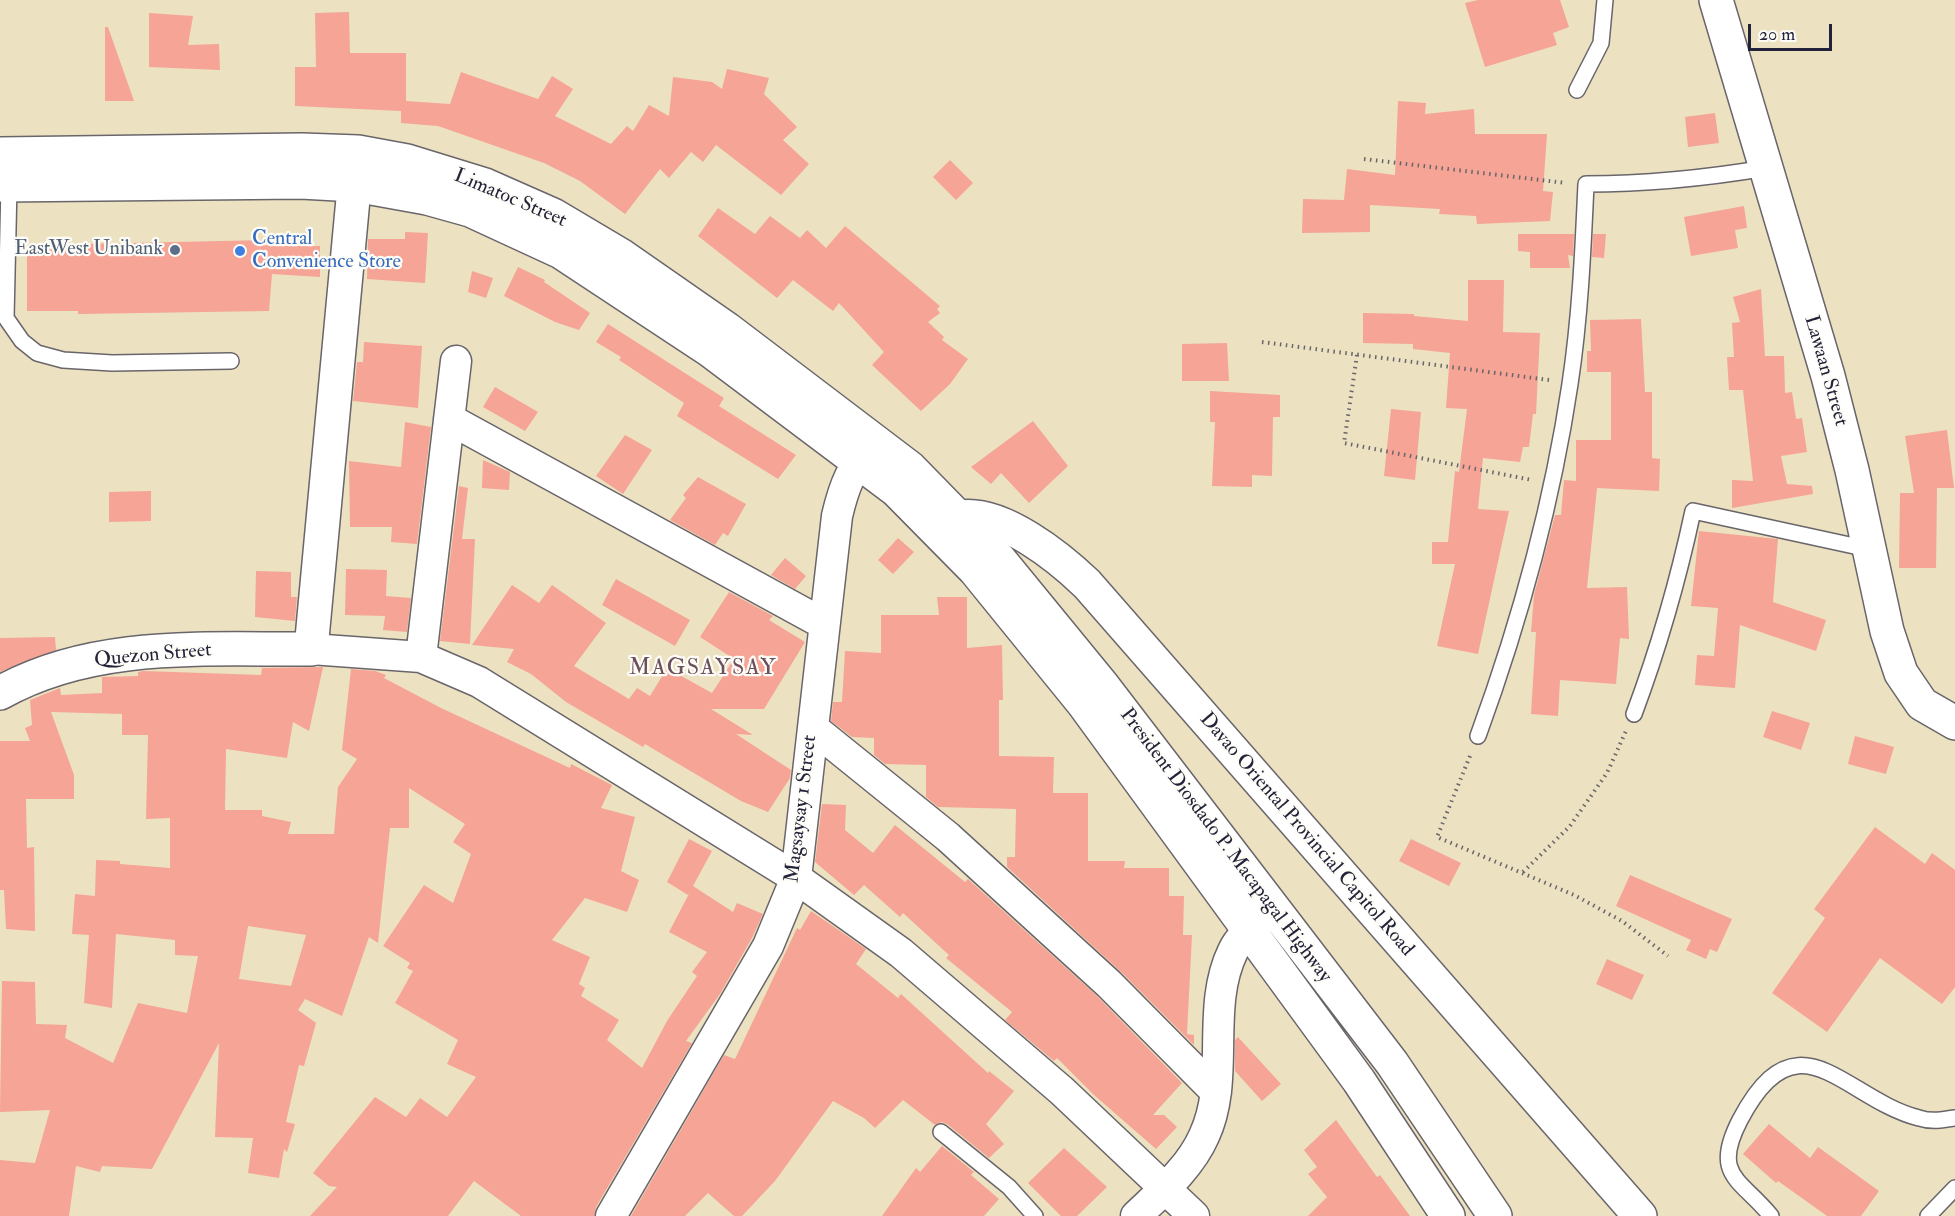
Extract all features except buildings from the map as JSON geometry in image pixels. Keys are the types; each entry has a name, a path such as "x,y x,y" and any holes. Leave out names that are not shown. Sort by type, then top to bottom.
{"main road":[{"name":"Lawaan Street","path":"1716,0 1828,376 1852,470 1887,631 1901,673 1922,704 1955,723"},
{"name":"Limatoc Street","path":"3,175 302,150 358,152 407,161 485,185 544,211 586,233 727,329 937,512"},
{"path":"311,650 358,152"},
{"name":"Limatoc Street","path":"3,175 355,185 392,190 470,210 561,252 867,450"},
{"name":"President Diosdado P. Macapagal Highway","path":"937,512 1103,686 1392,1063 1495,1216"},
{"name":"President Diosdado P. Macapagal Highway","path":"937,512 975,570 1083,703 1359,1081 1448,1216"},
{"name":"Davao Oriental Provincial Capitol Road","path":"937,512 989,520 1014,530 1055,556 1087,584 1640,1216"},
{"name":"Quezon Street","path":"0,693 58,668 105,656 180,650 311,650"}],"street":[{"path":"421,657 456,361"},
{"path":"449,419 824,624"},
{"name":"Magsaysay 1 Street","path":"611,1216 768,946 796,878 837,516 849,475 867,450"},
{"path":"311,650 421,657 479,682 796,878 900,953 1062,1091 1194,1216"},
{"path":"813,728 957,844 1109,984 1216,1092"},
{"path":"1136,1216 1165,1189 1189,1161 1204,1137 1216,1092 1221,996 1226,968 1234,949 1248,931 1273,909"}],"lane":[{"path":"1577,90 1601,43 1605,0"},
{"path":"1479,736 1530,580 1553,484 1571,383 1581,284 1586,184 1646,184 1707,178 1766,168"},
{"path":"3,175 6,318 22,341 37,353 63,360 112,363 231,361"},
{"path":"1634,714 1662,636 1678,580 1693,511 1869,549"},
{"path":"1771,1216 1730,1174 1728,1164 1738,1123 1769,1078 1794,1065 1813,1065 1906,1114 1935,1121 1955,1118"},
{"path":"941,1132 1010,1187 1035,1216"},
{"path":"1928,1216 1955,1188"}],"path":[{"path":"1364,159 1586,184"},
{"path":"1262,342 1571,383"},
{"path":"1357,355 1344,443 1553,484"},
{"path":"1523,872 1570,826 1607,773 1634,714"},
{"path":"1479,736 1437,837 1574,895 1622,921 1668,956"}],"place":[{"name":"EastWest Unibank","path":"175,250"},
{"name":"Central Convenience Store","path":"240,251"}],"district":[{"name":"MAGSAYSAY","path":"703,669"}]}
